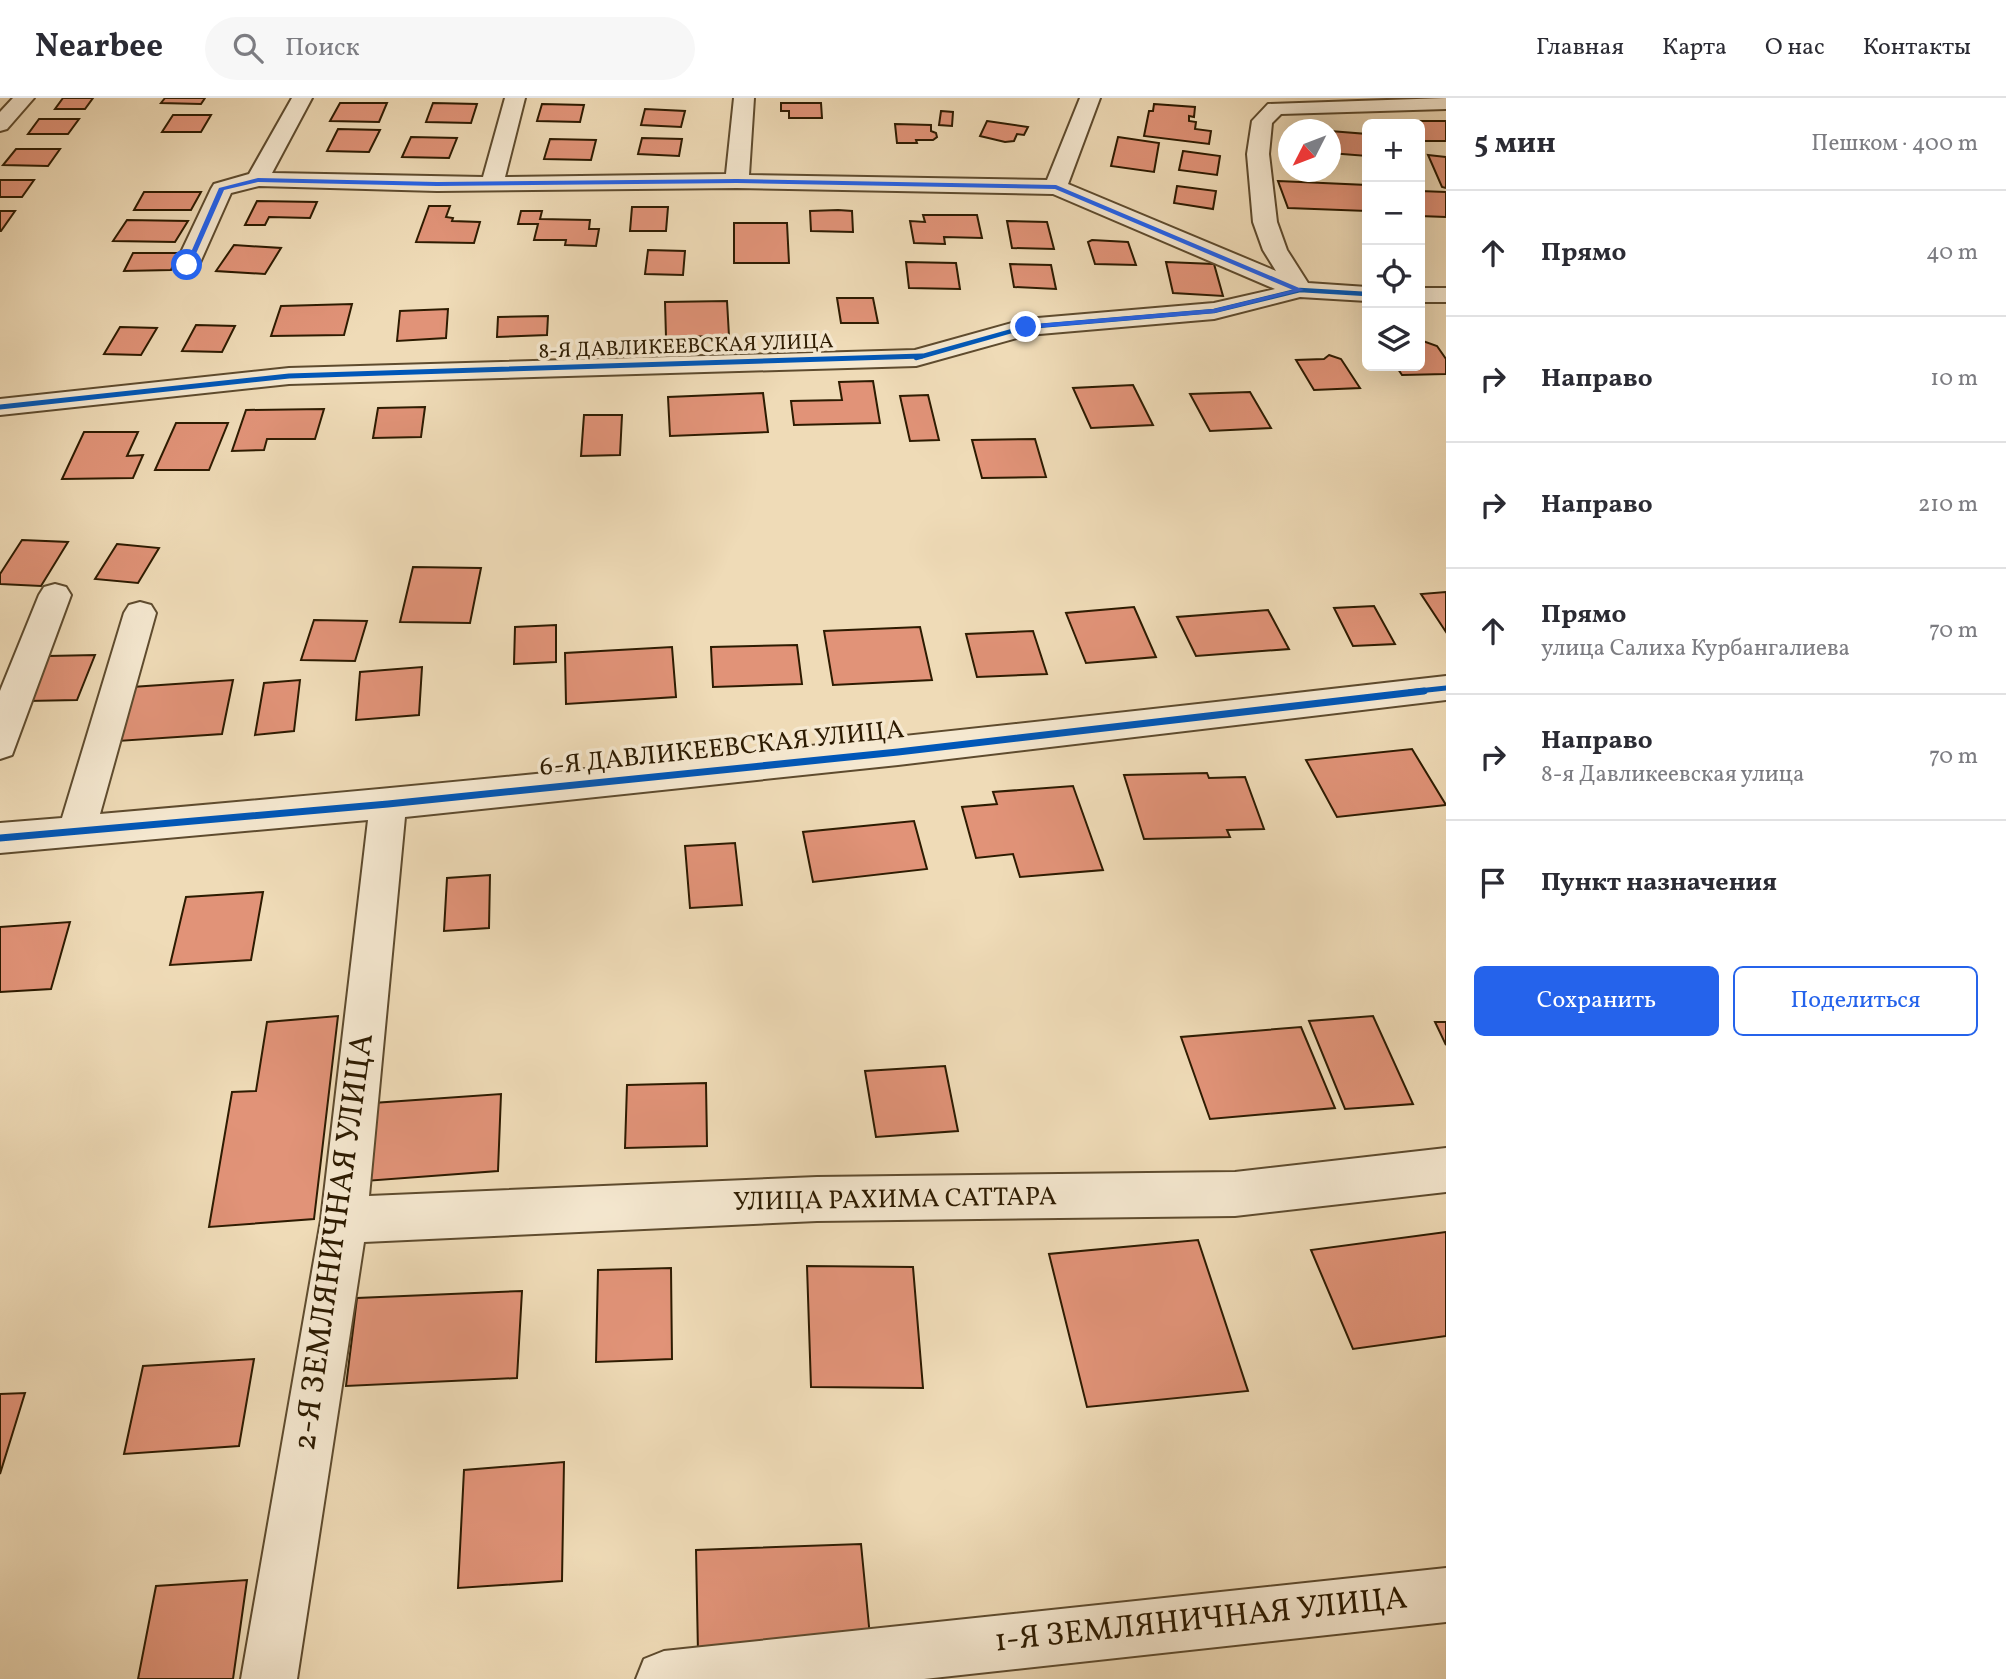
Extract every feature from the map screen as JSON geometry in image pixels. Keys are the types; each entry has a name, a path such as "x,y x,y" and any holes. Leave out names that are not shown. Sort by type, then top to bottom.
{"street":[{"path":"0,125 24,98"},
{"path":"258,180 302,98"},
{"path":"492,183 515,98"},
{"path":"737,181 744,98"},
{"path":"1056,187 1090,98"},
{"path":"1300,290 1275,250 1265,222 1258,154 1262,121 1275,108 1446,103"},
{"path":"187,265 222,189 258,180 492,183 737,181 1056,187 1300,290"},
{"name":"8-Я ДАВЛИКЕЕВСКАЯ УЛИЦА","path":"0,407 289,376 916,358 1026,327 1214,311 1300,290 1362,294"},
{"path":"1425,295 1446,295"},
{"path":"0,746 16,694 55,595"},
{"path":"76,832 140,613"},
{"name":"6-Я ДАВЛИКЕЕВСКАЯ УЛИЦА","path":"0,838 388,804 898,752 1446,688"},
{"name":"2-Я ЗЕМЛЯНИЧНАЯ УЛИЦА","path":"269,1679 344,1220 388,804"},
{"name":"УЛИЦА РАХИМА САТТАРА","path":"344,1220 817,1199 1235,1194 1446,1170"},
{"name":"1-Я ЗЕМЛЯНИЧНАЯ УЛИЦА","path":"664,1679 1446,1595"}],"building":[{"path":"63,98 93,98 85,109 55,109"},
{"path":"165,98 205,98 201,104 161,103"},
{"path":"340,103 387,103 379,122 330,121"},
{"path":"433,103 477,104 471,123 426,122"},
{"path":"781,103 821,103 822,118 789,118 789,111 781,111"},
{"path":"542,104 584,105 580,122 537,121"},
{"path":"1154,104 1195,107 1194,117 1189,116 1189,121 1196,122 1195,129 1211,131 1209,144 1144,136 1149,111 1153,111"},
{"path":"645,109 685,111 681,127 641,125"},
{"path":"941,111 953,112 952,126 939,125"},
{"path":"173,115 211,115 201,132 162,132"},
{"path":"39,119 79,119 68,134 28,134"},
{"path":"987,121 1028,127 1024,135 1017,134 1014,141 1005,142 980,136"},
{"path":"1425,121 1446,121 1446,141 1425,141"},
{"path":"895,124 931,125 931,131 936,133 937,137 933,140 916,140 917,143 897,143"},
{"path":"338,129 380,130 369,152 327,151"},
{"path":"1341,132 1362,134 1362,156 1341,154"},
{"path":"411,137 457,138 449,158 402,157"},
{"path":"1118,137 1159,143 1154,172 1111,166"},
{"path":"642,138 682,139 679,156 638,154"},
{"path":"550,139 596,140 591,160 544,159"},
{"path":"16,149 60,149 48,166 3,165"},
{"path":"1183,151 1220,156 1217,175 1179,170"},
{"path":"1428,155 1446,157 1446,188 1442,187"},
{"path":"0,180 34,180 22,197 0,197"},
{"path":"1278,182 1362,185 1362,211 1288,208"},
{"path":"1177,186 1216,191 1213,209 1174,203"},
{"path":"1425,191 1446,192 1446,217 1425,216"},
{"path":"144,192 201,192 191,210 134,210"},
{"path":"257,201 317,202 310,218 269,217 265,225 245,225"},
{"path":"429,206 450,206 446,217 453,218 452,221 480,222 474,243 416,242"},
{"path":"632,207 668,207 666,231 630,231"},
{"path":"0,211 15,211 1,231 0,231"},
{"path":"521,211 542,211 540,219 590,220 589,229 599,229 596,246 565,245 566,240 534,240 538,224 518,224"},
{"path":"810,211 852,211 853,232 811,231"},
{"path":"923,215 977,215 982,238 944,237 945,244 914,243 910,221 925,222"},
{"path":"127,220 188,221 175,242 113,241"},
{"path":"1007,221 1047,222 1054,249 1012,248"},
{"path":"734,223 787,223 789,263 734,263"},
{"path":"1088,242 1128,242 1136,265 1095,264"},
{"path":"234,245 281,248 265,274 216,271"},
{"path":"648,250 685,251 683,275 645,274"},
{"path":"133,253 179,253 171,270 124,271"},
{"path":"906,262 956,263 960,289 909,288"},
{"path":"1166,262 1214,264 1223,296 1173,293"},
{"path":"1010,264 1051,265 1056,289 1014,287"},
{"path":"837,298 873,298 878,323 841,323"},
{"path":"727,301 729,336 666,337 665,302"},
{"path":"352,304 344,335 271,336 281,306"},
{"path":"448,309 446,338 397,341 400,311"},
{"path":"548,316 547,335 497,337 498,317"},
{"path":"196,325 235,326 222,352 182,351"},
{"path":"120,327 157,328 141,355 104,354"},
{"path":"1425,342 1437,346 1446,359 1446,374 1402,375 1399,371 1425,371"},
{"path":"1329,355 1341,359 1360,388 1314,390 1296,360 1324,359"},
{"path":"873,381 880,423 794,425 791,401 842,400 839,382"},
{"path":"1133,385 1153,425 1091,428 1073,388"},
{"path":"1250,392 1271,428 1210,431 1190,394"},
{"path":"763,393 768,432 670,436 668,397"},
{"path":"928,395 939,440 910,441 900,396"},
{"path":"425,407 421,437 373,438 378,408"},
{"path":"324,409 315,439 267,439 264,450 232,451 246,410"},
{"path":"584,415 622,415 620,455 581,456"},
{"path":"176,423 228,423 209,470 155,470"},
{"path":"84,432 138,432 127,456 143,455 133,478 62,479"},
{"path":"1035,439 1046,477 982,478 972,440"},
{"path":"22,540 68,542 41,586 0,584 0,574"},
{"path":"117,544 159,548 138,583 95,579"},
{"path":"413,567 481,568 470,623 400,622"},
{"path":"1446,592 1446,632 1421,594"},
{"path":"1374,606 1395,644 1353,646 1334,608"},
{"path":"1134,607 1156,657 1086,663 1066,613"},
{"path":"1268,610 1289,649 1196,656 1177,617"},
{"path":"314,620 367,621 355,661 301,660"},
{"path":"556,625 556,662 514,664 515,627"},
{"path":"920,627 932,680 833,685 824,631"},
{"path":"1033,631 1047,674 977,677 966,634"},
{"path":"797,645 802,684 713,687 711,647"},
{"path":"672,647 676,697 566,704 565,653"},
{"path":"95,655 77,700 28,701 48,656"},
{"path":"422,667 419,715 356,720 360,672"},
{"path":"233,680 222,734 118,741 132,687"},
{"path":"300,680 294,731 255,735 264,683"},
{"path":"1412,749 1446,805 1337,817 1306,760"},
{"path":"1207,773 1209,778 1245,777 1264,829 1227,830 1230,837 1144,839 1124,775"},
{"path":"1073,786 1103,870 1020,877 1013,854 976,858 962,807 997,804 993,792"},
{"path":"914,821 927,869 813,882 803,832"},
{"path":"735,843 742,905 690,908 685,846"},
{"path":"490,875 489,928 444,931 447,878"},
{"path":"263,892 251,960 170,965 186,897"},
{"path":"70,922 51,989 0,992 0,927"},
{"path":"338,1016 314,1219 209,1227 232,1092 256,1091 267,1022"},
{"path":"1373,1016 1413,1104 1345,1109 1309,1021"},
{"path":"1435,1022 1446,1022 1446,1045"},
{"path":"1301,1027 1335,1108 1210,1119 1181,1037"},
{"path":"945,1066 958,1131 876,1137 865,1071"},
{"path":"706,1083 707,1146 625,1148 627,1085"},
{"path":"501,1094 498,1171 365,1181 373,1103"},
{"path":"1446,1232 1446,1336 1353,1349 1311,1250"},
{"path":"1198,1240 1248,1391 1087,1407 1049,1254"},
{"path":"807,1266 913,1267 923,1388 811,1387"},
{"path":"671,1268 672,1359 596,1362 598,1270"},
{"path":"522,1291 517,1378 346,1386 357,1298"},
{"path":"254,1359 239,1446 124,1454 143,1366"},
{"path":"25,1393 0,1474 0,1394"},
{"path":"564,1462 562,1581 458,1588 464,1470"},
{"path":"861,1544 871,1647 698,1653 696,1550"},
{"path":"247,1580 233,1679 138,1679 156,1586"}],"cycle path":[{"path":"0,407 289,376 916,358 1026,327 1214,311 1300,290 1362,294"},
{"path":"0,838 388,804 898,752 1446,688"}],"route":[{"path":"187,265 222,189 258,180 437,184 737,181 1056,187 1300,290 1214,311 1026,327"}]}
